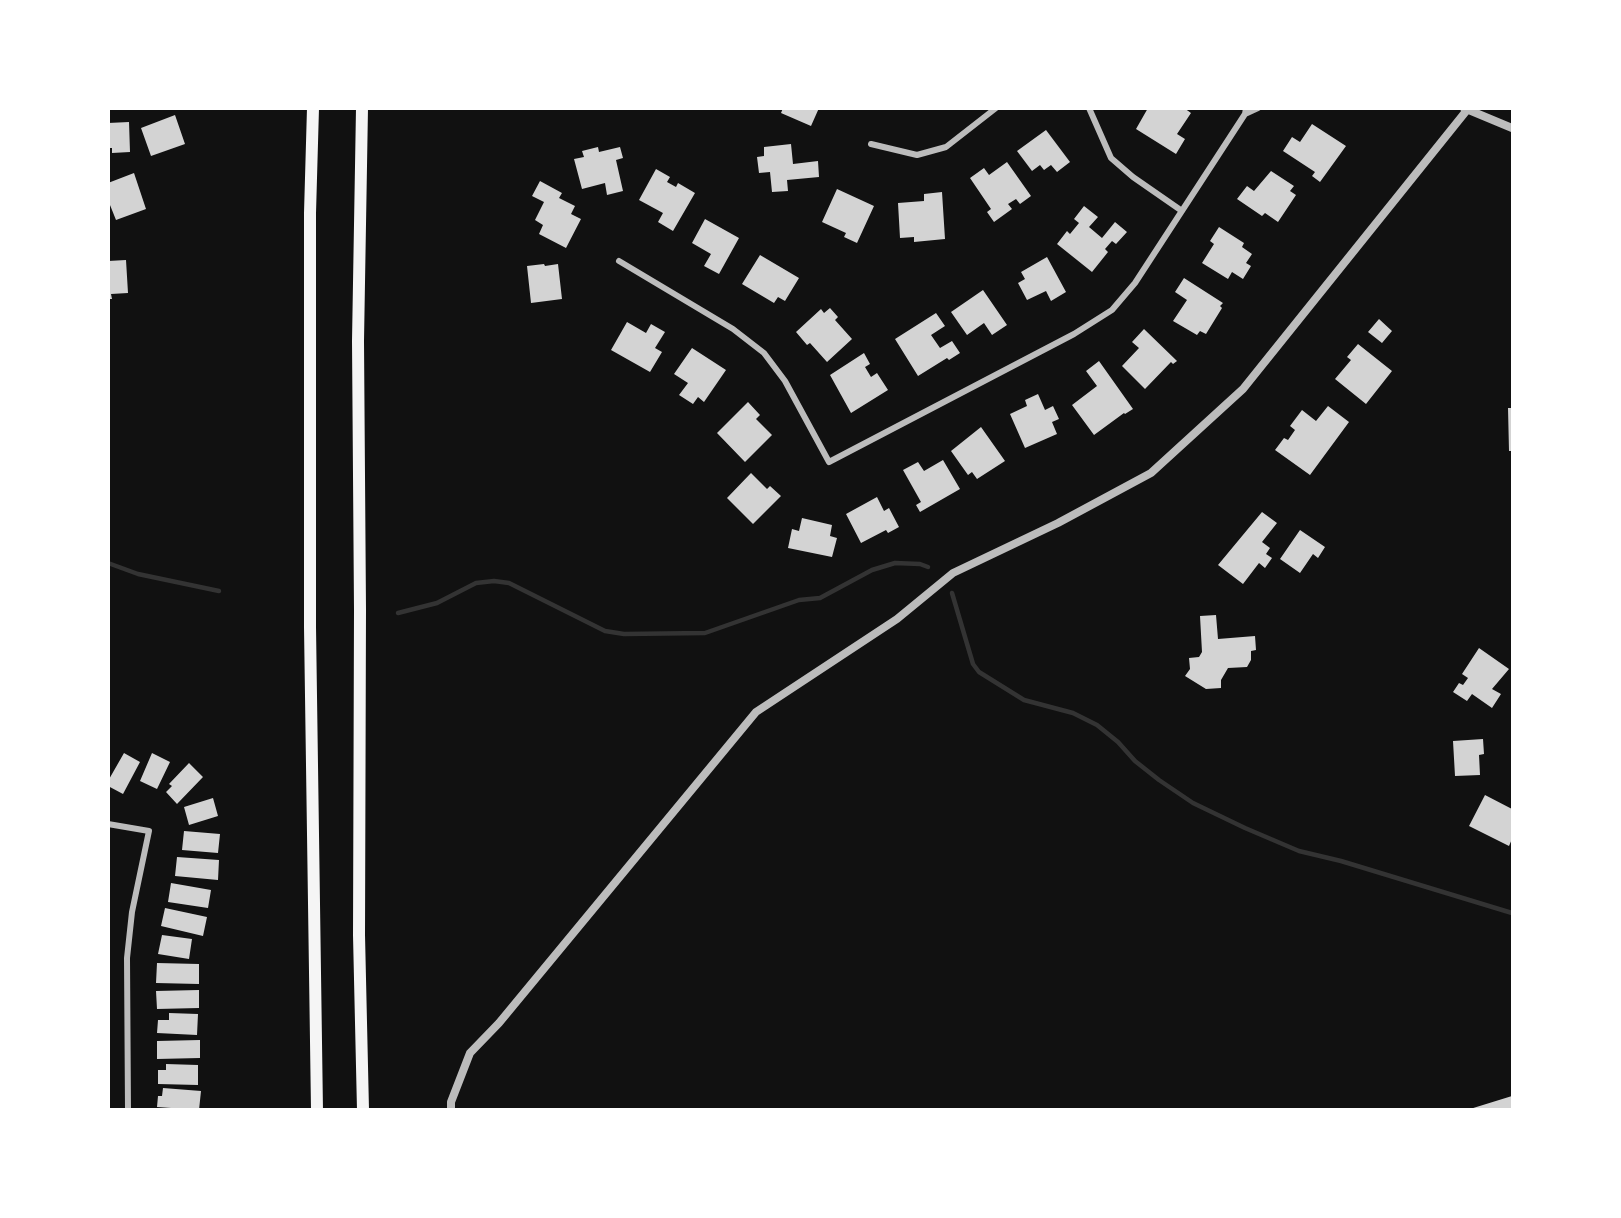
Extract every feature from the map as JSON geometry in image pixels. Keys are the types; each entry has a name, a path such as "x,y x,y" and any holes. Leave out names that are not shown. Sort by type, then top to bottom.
{"highway":[{"path":"313,108 310,213 310,627 317,1110"},
{"path":"362,108 358,341 362,1110"}],"street":[{"path":"870,144 917,155 946,146 996,108"},
{"path":"1089,108 1111,158 1182,211"},
{"path":"619,261 733,329 764,354 785,381 830,462 1074,334 1112,310 1135,283 1245,111 1258,108"},
{"path":"451,1110 451,1102 470,1053 499,1023 756,712 897,619 953,572 1058,523 1151,473 1243,389 1466,109 1513,128"},
{"path":"108,824 149,831 132,912 127,958 128,1110"}],"building":[{"path":"783,108 819,108 811,126 781,113"},
{"path":"1148,108 1184,108 1191,113 1177,134 1185,139 1176,154 1136,129"},
{"path":"175,115 185,144 151,156 141,128"},
{"path":"129,122 130,152 112,153 112,148 108,148 108,123"},
{"path":"1312,124 1346,146 1320,182 1312,176 1315,172 1283,151 1292,137 1300,142"},
{"path":"1046,130 1070,162 1057,172 1051,165 1044,170 1040,165 1032,171 1017,151"},
{"path":"791,144 793,164 818,161 819,177 787,180 788,191 772,192 770,172 759,173 757,157 764,156 764,147"},
{"path":"598,147 599,152 620,147 623,158 616,160 623,191 607,195 605,183 582,189 574,159 584,157 582,151"},
{"path":"1007,162 1031,196 1020,204 1016,199 1008,204 1012,209 994,222 987,212 991,209 970,178 984,168 989,175"},
{"path":"656,169 670,177 667,182 676,187 678,183 695,193 673,231 658,222 663,213 639,200"},
{"path":"1271,171 1294,186 1290,191 1296,195 1278,222 1265,213 1262,216 1237,199 1247,186 1254,191"},
{"path":"134,173 146,209 116,220 108,200 108,183"},
{"path":"540,181 562,193 559,198 575,206 571,214 581,219 566,248 539,234 543,225 535,220 544,202 532,196"},
{"path":"837,189 874,206 857,243 844,237 846,233 822,222"},
{"path":"942,192 945,239 914,242 914,237 900,238 898,203 924,201 924,194"},
{"path":"1084,206 1098,217 1089,227 1102,238 1115,222 1127,232 1116,244 1112,241 1105,249 1108,252 1092,272 1057,244 1067,231 1070,234 1079,223 1074,219"},
{"path":"705,219 739,238 719,274 704,266 711,254 692,243"},
{"path":"1219,227 1244,243 1242,247 1252,254 1246,263 1251,266 1243,279 1232,272 1228,279 1202,263 1214,244 1210,241"},
{"path":"760,255 799,278 785,301 778,297 774,303 742,284"},
{"path":"1047,257 1066,292 1051,301 1046,291 1027,300 1018,283 1025,279 1021,272"},
{"path":"126,260 128,293 111,294 112,299 108,299 108,261"},
{"path":"558,264 562,299 531,303 527,266"},
{"path":"1184,278 1223,303 1206,334 1200,331 1197,335 1173,321 1187,300 1175,292"},
{"path":"983,290 1007,325 992,335 984,323 967,335 951,312"},
{"path":"830,308 838,317 835,320 852,339 827,362 796,332 821,309 824,313"},
{"path":"936,313 945,326 931,335 940,348 952,341 960,353 918,376 895,339"},
{"path":"1379,319 1392,331 1382,343 1368,332"},
{"path":"627,322 646,333 651,324 665,332 655,348 662,352 650,372 611,350"},
{"path":"1144,329 1177,361 1173,364 1171,362 1145,389 1122,366 1139,348 1132,342"},
{"path":"1358,344 1392,371 1366,404 1335,379 1351,360 1347,357"},
{"path":"692,348 726,370 704,402 698,397 693,404 679,395 688,383 674,374"},
{"path":"864,353 870,364 865,367 871,377 877,373 888,390 851,413 830,375"},
{"path":"1099,361 1133,409 1094,435 1072,405 1097,386 1086,371"},
{"path":"1038,394 1045,410 1053,406 1059,419 1052,422 1057,434 1025,448 1010,414 1027,406 1025,400"},
{"path":"748,402 760,415 756,419 772,435 745,462 717,433"},
{"path":"1328,406 1349,422 1310,475 1275,450 1284,438 1288,440 1295,430 1290,426 1302,410 1316,421"},
{"path":"1508,408 1512,408 1512,451 1509,451"},
{"path":"981,427 1005,461 977,479 972,472 968,475 951,451"},
{"path":"943,460 960,489 920,512 916,505 921,502 903,470 918,462 924,471"},
{"path":"751,473 767,489 770,486 781,496 753,524 727,498"},
{"path":"877,497 884,511 889,508 899,527 888,533 886,530 861,543 846,514"},
{"path":"1262,512 1277,523 1262,542 1270,548 1266,554 1272,558 1265,568 1259,563 1243,584 1218,565"},
{"path":"802,518 832,525 830,536 837,538 832,557 788,548 792,529 799,531"},
{"path":"1300,530 1325,547 1318,558 1313,554 1300,573 1280,559"},
{"path":"1216,615 1218,639 1255,636 1256,650 1251,651 1251,660 1247,667 1228,668 1221,680 1221,688 1206,689 1185,676 1190,669 1189,658 1199,657 1202,652 1200,616"},
{"path":"1479,648 1509,669 1492,689 1501,694 1492,708 1472,694 1467,701 1453,692 1459,683 1463,685 1468,678 1462,674"},
{"path":"1483,739 1484,754 1479,755 1480,775 1455,776 1453,741"},
{"path":"124,753 140,762 123,794 108,786 108,781"},
{"path":"152,753 170,762 157,789 140,781"},
{"path":"189,763 203,777 177,804 166,792 172,786 169,784"},
{"path":"1485,795 1512,809 1512,839 1509,846 1469,826"},
{"path":"213,798 218,816 189,825 184,807"},
{"path":"184,831 220,834 218,853 182,850"},
{"path":"177,857 219,860 218,880 175,876"},
{"path":"171,883 211,890 208,908 168,902"},
{"path":"165,908 207,917 203,936 161,926"},
{"path":"162,935 192,939 189,959 158,954"},
{"path":"157,963 199,964 199,984 156,983"},
{"path":"199,990 199,1008 157,1009 156,991"},
{"path":"169,1013 198,1014 197,1035 157,1033 158,1020 169,1020"},
{"path":"200,1040 200,1058 157,1059 157,1041"},
{"path":"166,1064 198,1065 198,1085 158,1084 158,1070 166,1070"},
{"path":"163,1088 201,1091 199,1110 157,1107 158,1096 162,1096"},
{"path":"1512,1096 1512,1110 1470,1110 1470,1109"}],"waterway":[{"path":"108,563 138,574 219,591"},
{"path":"398,613 437,603 476,583 494,581 509,583 605,631 624,634 705,633 799,600 820,598 872,570 895,563 928,567"},
{"path":"952,593 973,664 979,672 1024,700 1073,713 1097,725 1118,742 1135,761 1193,803 1299,851 1341,861 1512,913"}]}
